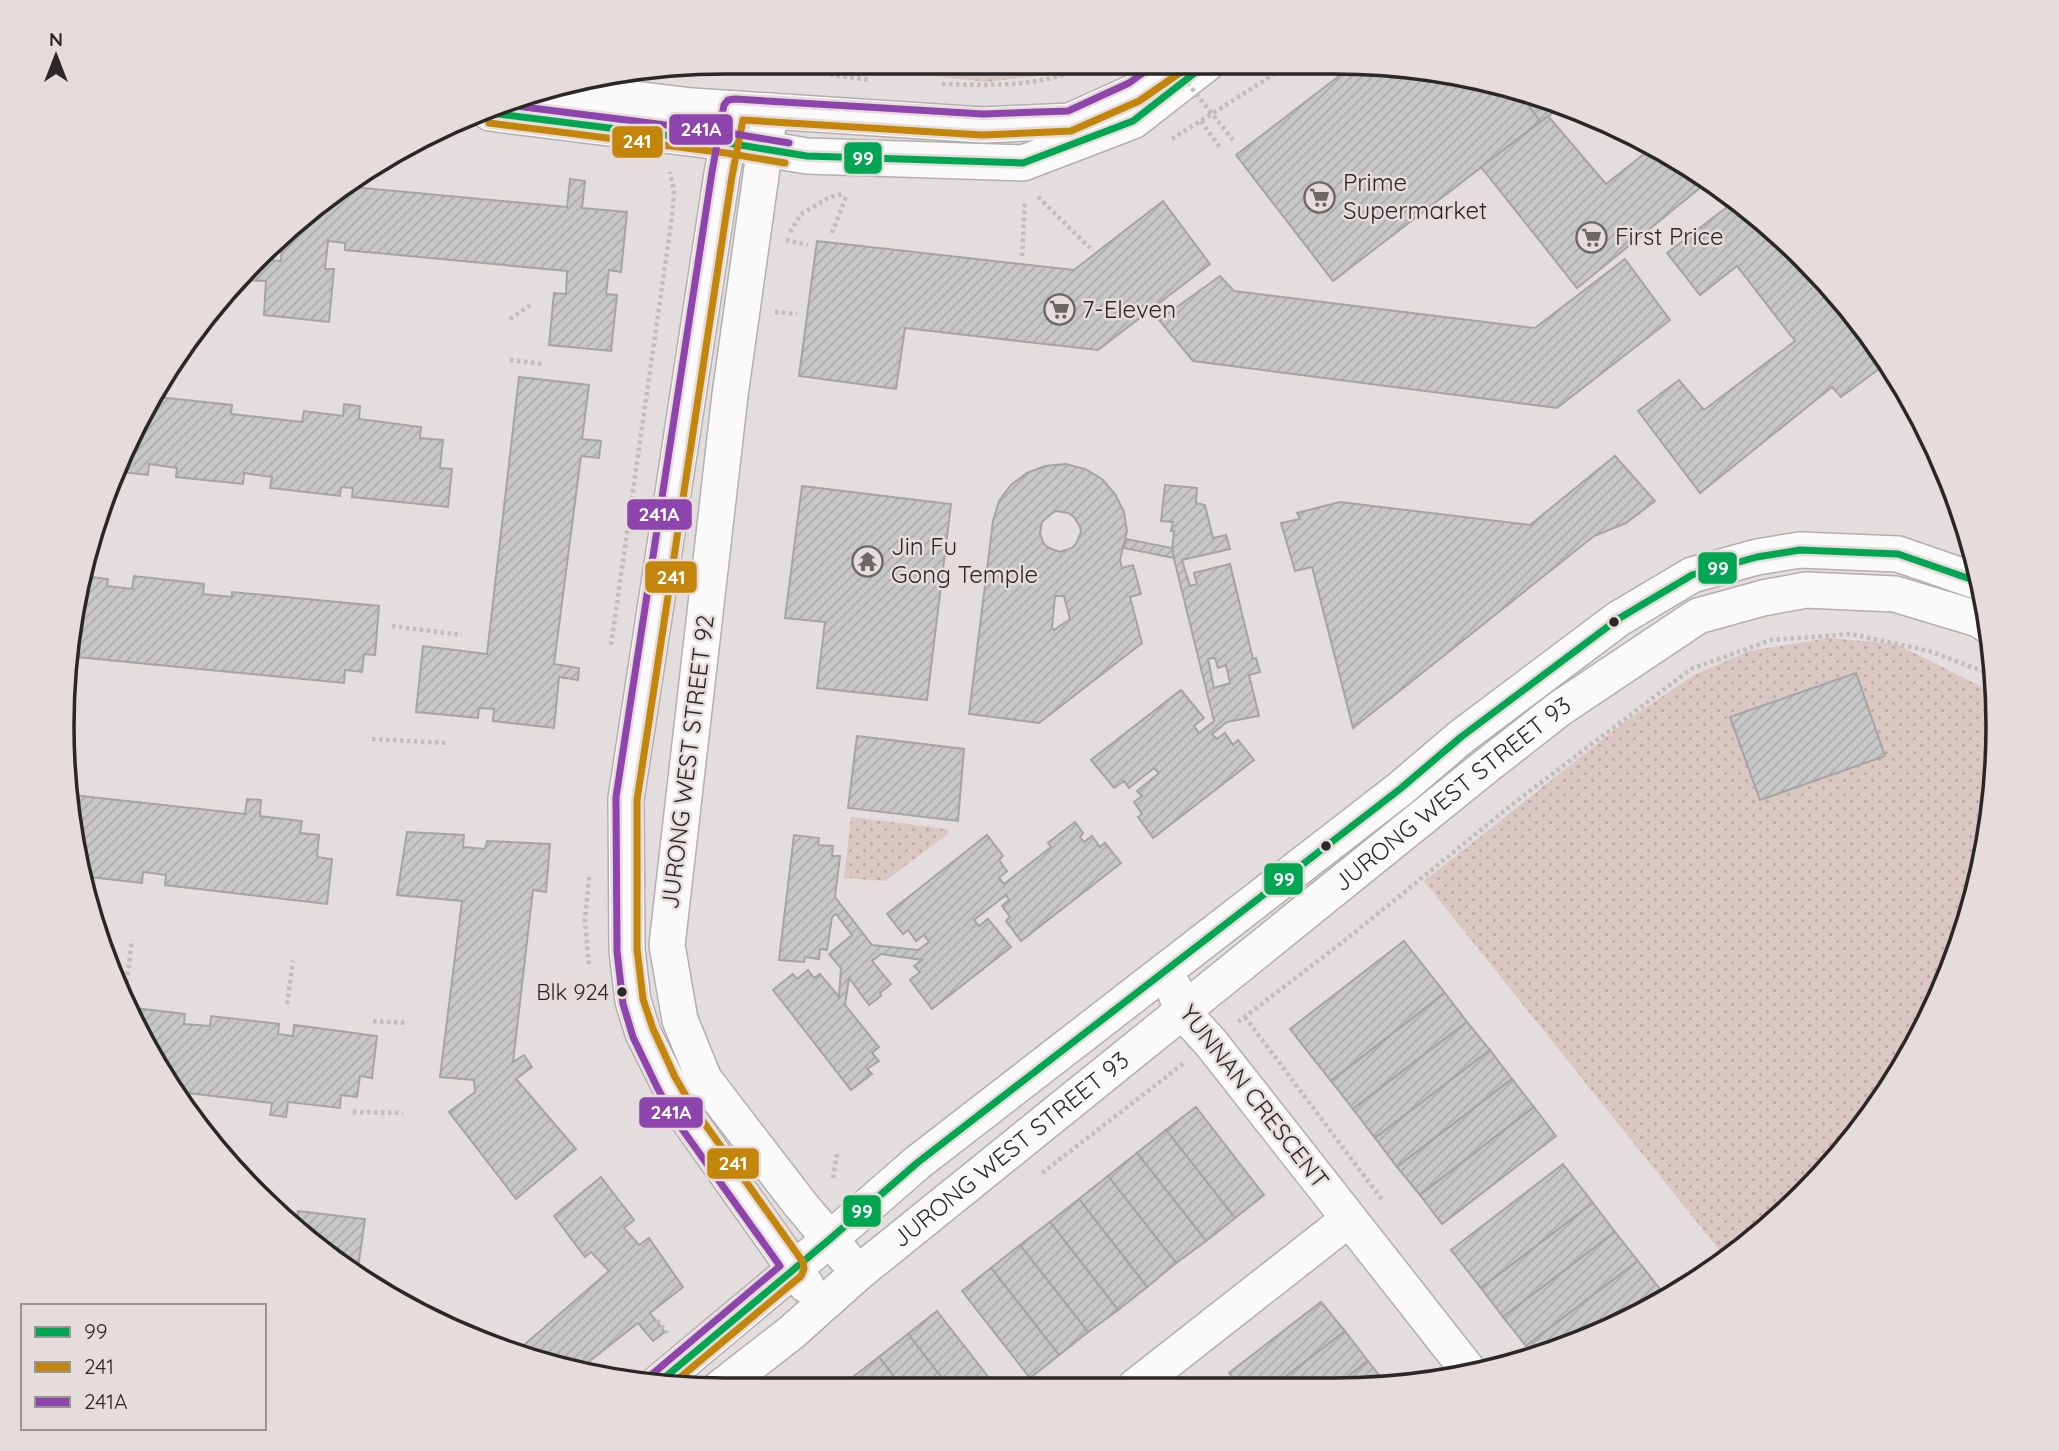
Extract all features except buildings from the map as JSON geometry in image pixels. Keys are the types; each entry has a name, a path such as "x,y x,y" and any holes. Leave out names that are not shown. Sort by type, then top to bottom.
{"street":[{"path":"575,92 692,106 983,125 1070,121 1134,92 1160,74"},
{"path":"499,114 727,143 807,156 1023,163 1133,121 1193,74"},
{"name":"JURONG WEST STREET 92","path":"734,109 626,799 627,950 633,1001 643,1033 681,1110 820,1304"},
{"name":"JURONG WEST STREET 92","path":"770,111 730,395 667,945 680,1020 704,1079 800,1204 858,1273"},
{"name":"JURONG WEST STREET 93","path":"668,1375 918,1163 1400,789 1461,737 1618,620 1692,575 1757,557 1800,550 1898,554 1968,578"},
{"name":"JURONG WEST STREET 93","path":"733,1378 1182,1010 1559,709 1698,616 1763,598 1806,590 1895,594 1977,620"},
{"path":"626,799 683,804"},
{"name":"YUNNAN CRESCENT","path":"1167,971 1182,1010 1464,1364"},
{"path":"1146,1378 1349,1219"}],"path":[{"path":"822,74 881,81"},
{"path":"935,84 989,86 1036,82 1069,74"},
{"path":"1180,74 1233,140"},
{"path":"1167,142 1275,74"},
{"path":"1201,121 1221,149"},
{"path":"610,654 672,217 674,192 670,172"},
{"path":"1022,256 1025,200 1049,192"},
{"path":"832,233 846,194"},
{"path":"783,252 785,240 801,214 830,197 860,194"},
{"path":"1038,197 1090,248"},
{"path":"785,240 808,245"},
{"path":"773,325 776,300"},
{"path":"510,319 533,304"},
{"path":"774,312 797,314"},
{"path":"510,360 543,364"},
{"path":"392,626 462,635"},
{"path":"1237,1023 1344,941 1514,803 1691,670 1771,640 1851,634 1929,651 1983,671"},
{"path":"372,739 447,743"},
{"path":"127,983 132,940"},
{"path":"287,1004 293,961"},
{"path":"1245,1017 1386,1205"},
{"path":"373,1021 407,1023"},
{"path":"1094,1133 1192,1058"},
{"path":"353,1112 402,1113"},
{"path":"833,1178 837,1154"}],"shaded area":[{"path":"917,74 1054,74 986,82"},
{"path":"1829,638 1896,644 1984,689 1984,768 1973,853 1951,935 1936,975 1898,1052 1876,1088 1824,1155 1795,1187 1720,1251 1424,881 1626,721 1694,675 1749,651"},
{"path":"851,817 948,829 948,834 885,881 844,878"}],"transit line":[{"name":"241A","path":"653,1373 780,1266 672,1115 657,1087 633,1037 623,1004 617,951 616,797 724,105 728,100 735,99 983,114 1068,111 1129,83 1141,74"},
{"name":"241","path":"682,1376 801,1276 804,1269 803,1262 690,1103 675,1077 653,1029 643,999 637,949 637,800 732,176 743,120 982,135 1071,131 1139,101 1178,74"},
{"name":"99","path":"499,114 728,143 807,156 1023,163 1133,121 1193,74"},
{"name":"241A","path":"521,107 789,143"},
{"name":"241","path":"489,123 785,163"},
{"name":"99","path":"668,1375 917,1163 1400,789 1461,737 1618,619 1692,575 1757,557 1800,550 1898,554 1968,578"}],"place":[{"name":"Prime Supermarket","path":"1320,197"},
{"name":"First Price","path":"1592,237"},
{"name":"7-Eleven","path":"1059,310"},
{"name":"Jin Fu Gong Temple","path":"868,561"},
{"name":"Blk 924","path":"622,992"}]}
